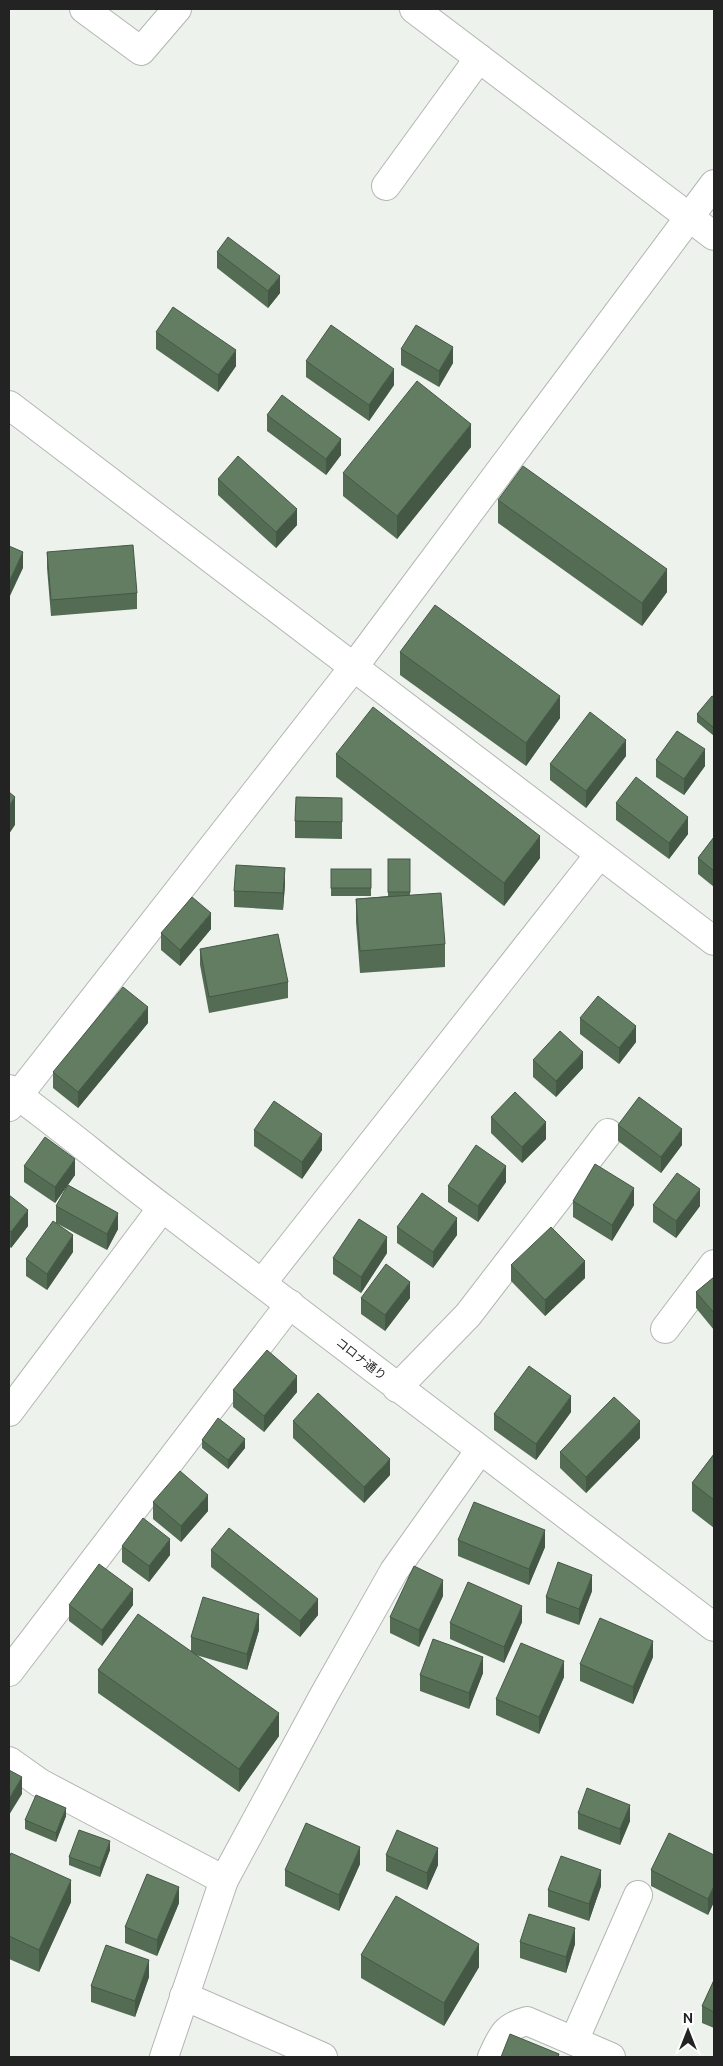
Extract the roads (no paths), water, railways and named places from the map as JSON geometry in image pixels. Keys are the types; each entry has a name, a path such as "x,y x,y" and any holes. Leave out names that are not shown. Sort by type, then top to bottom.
{"street":[{"path":"84,9 141,51 177,9"},
{"path":"414,9 714,236"},
{"path":"386,186 479,58"},
{"path":"12,1097 353,668 714,184"},
{"path":"9,405 714,941"},
{"path":"262,1283 599,855"},
{"name":"コロナ通り","path":"12,1097 290,1304 397,1388 714,1627"},
{"path":"397,1388 468,1315 608,1132"},
{"path":"9,1412 162,1208"},
{"path":"665,1329 714,1264"},
{"path":"9,1672 290,1304"},
{"path":"164,2057 224,1880 394,1571 480,1450"},
{"path":"9,1761 40,1783 224,1880"},
{"path":"574,2041 638,1895"},
{"path":"184,1996 323,2057"},
{"path":"492,2057 503,2033 514,2024 528,2021 612,2057"}]}
